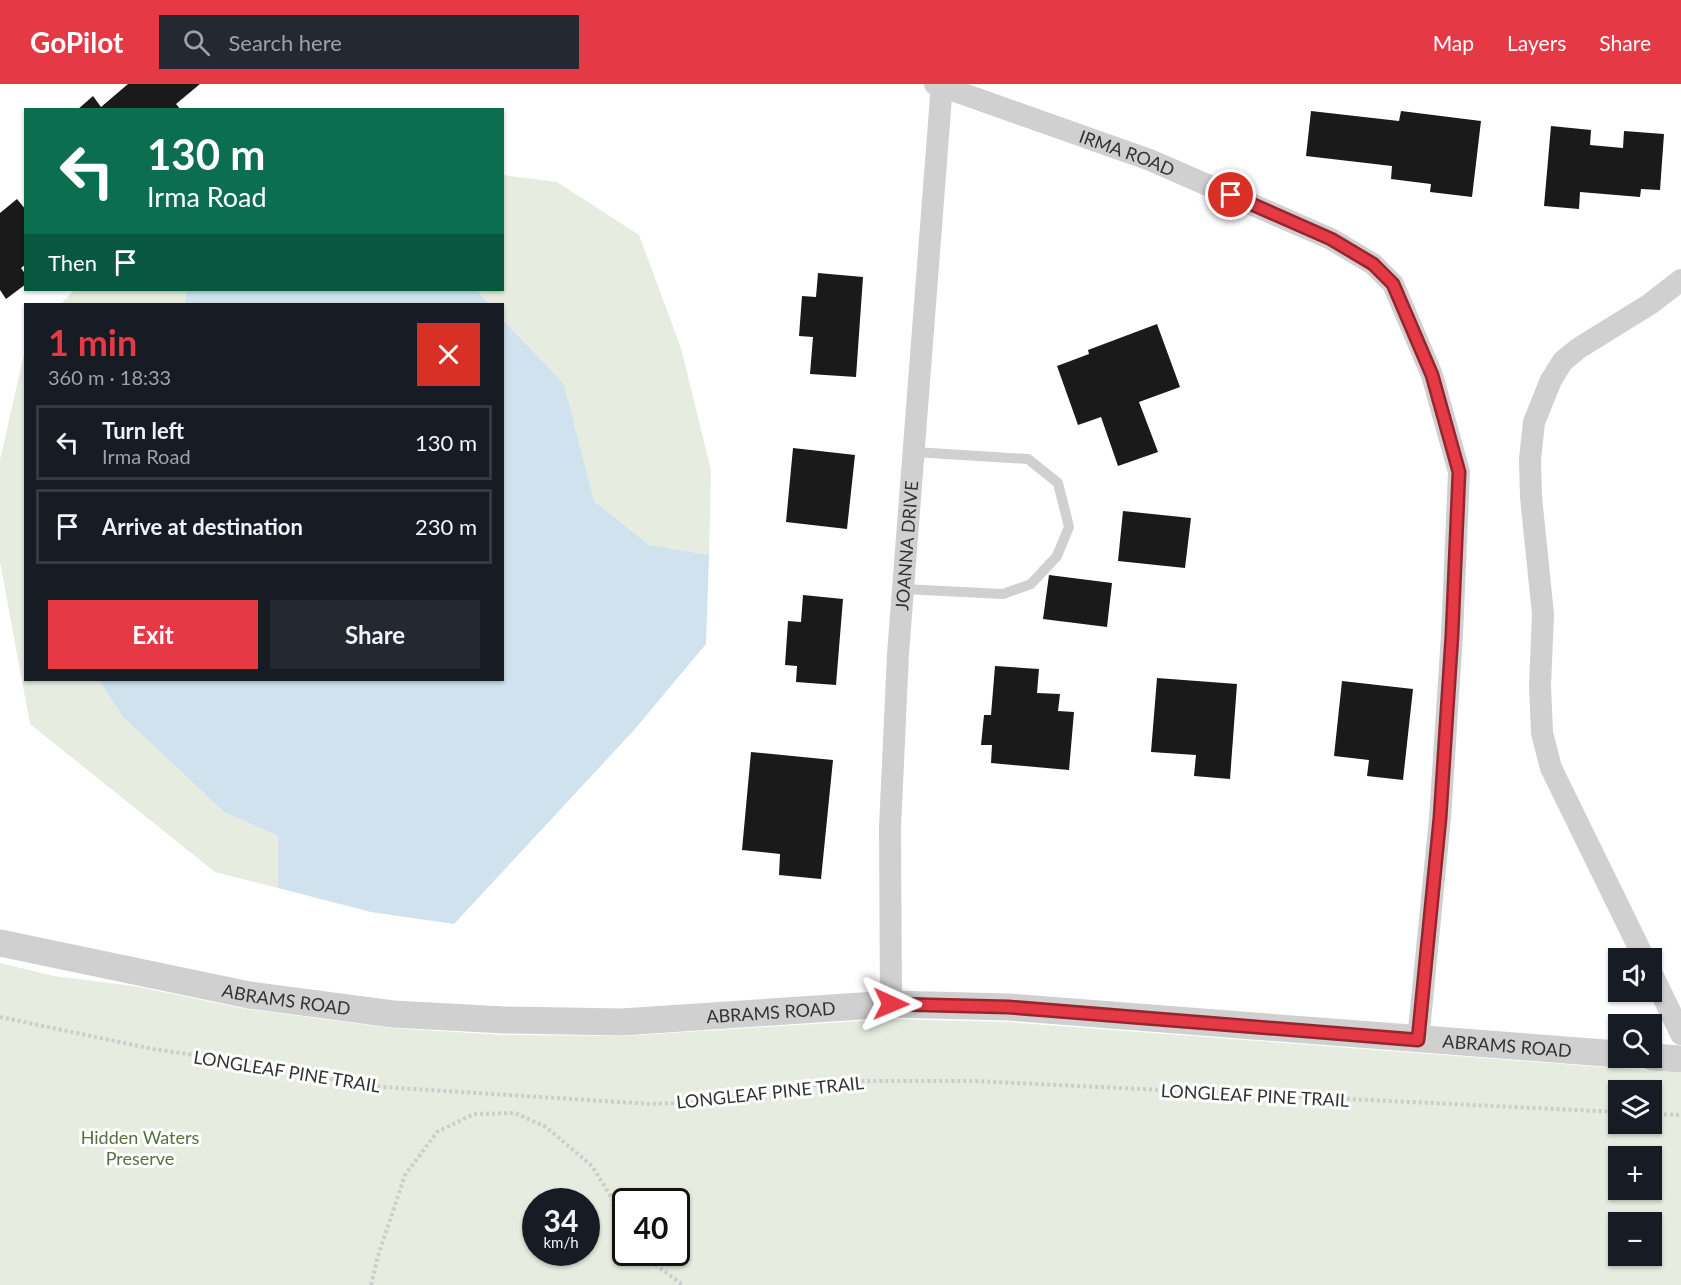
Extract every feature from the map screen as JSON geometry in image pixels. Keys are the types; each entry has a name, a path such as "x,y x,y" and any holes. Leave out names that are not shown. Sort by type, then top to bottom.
{"street":[{"name":"JOANNA DRIVE","path":"891,1004 890,828 898,654 940,85"},
{"name":"IRMA ROAD","path":"940,85 1150,160 1331,239 1373,264 1393,284 1432,375 1459,472 1452,635 1440,818 1418,1040"},
{"path":"1639,948 1551,768 1542,733 1540,686 1543,614 1531,497 1530,459 1534,422 1551,380 1563,361 1578,348 1650,304 1681,280"},
{"name":"ABRAMS ROAD","path":"0,943 249,995 393,1014 504,1020 622,1022 891,1004 1008,1007 1608,1053"},
{"path":"1662,995 1681,1034"},
{"path":"1662,1058 1681,1059"}],"lane":[{"path":"903,589 1003,594 1031,584 1057,556 1069,527 1058,483 1028,459 914,452"}],"path":[{"name":"LONGLEAF PINE TRAIL","path":"0,1017 153,1049 257,1064 367,1086 651,1104 704,1102 766,1090 863,1082 975,1081 1608,1112"},
{"path":"371,1285 378,1256 405,1175 437,1132 474,1114 515,1113 546,1127 592,1166 612,1198"},
{"path":"1662,1114 1681,1115"},
{"path":"657,1266 683,1285"}],"green space":[{"path":"504,175 557,182 639,235 681,348 711,470 709,555 649,545 594,501 564,384 504,321 504,303 488,303 478,291 504,291"},
{"path":"73,291 186,291 185,303 62,303"},
{"path":"24,354 24,681 100,681 123,717 224,812 278,836 278,888 215,872 30,724 0,562 0,460"},
{"name":"Hidden Waters Preserve","path":"0,963 54,976 134,986 246,1009 391,1028 504,1035 624,1036 891,1019 1007,1022 1681,1073 1681,1285 0,1285"}],"water":[{"path":"186,291 478,291 488,303 185,303"},
{"path":"504,321 564,384 594,501 649,545 709,555 706,644 635,729 454,924 371,912 278,888 278,836 224,812 123,717 100,681 504,681"}],"building":[{"path":"128,84 200,84 176,104 179,108 79,108 93,96 101,107"},
{"path":"1311,111 1399,121 1401,111 1481,121 1472,197 1430,192 1431,184 1391,179 1392,166 1306,156"},
{"path":"1551,126 1591,130 1590,145 1623,148 1624,131 1664,134 1660,190 1641,189 1640,197 1580,192 1579,209 1544,206"},
{"path":"17,199 24,208 24,266 21,268 24,272 24,286 6,299 0,290 0,213"},
{"path":"818,273 863,277 856,377 810,374 813,337 799,336 802,296 816,297"},
{"path":"1157,324 1180,387 1139,402 1158,452 1118,466 1101,417 1078,425 1057,366 1089,354 1088,350"},
{"path":"793,448 855,455 847,529 786,522"},
{"path":"1123,511 1191,518 1185,568 1118,561"},
{"path":"1049,575 1112,583 1107,627 1043,619"},
{"path":"803,595 843,599 836,685 796,682 797,666 785,665 788,621 801,622"},
{"path":"995,666 1039,669 1037,693 1060,694 1058,711 1074,712 1069,770 991,763 992,745 981,745 984,715 991,715"},
{"path":"1157,678 1237,684 1230,779 1194,776 1196,755 1151,752"},
{"path":"1342,681 1413,689 1403,780 1367,776 1369,760 1334,756"},
{"path":"751,752 833,760 821,879 779,875 780,854 742,850"}],"route":[{"path":"891,1004 1008,1007 1418,1040 1440,818 1452,635 1459,472 1432,375 1393,284 1373,264 1331,239 1231,195"}]}
